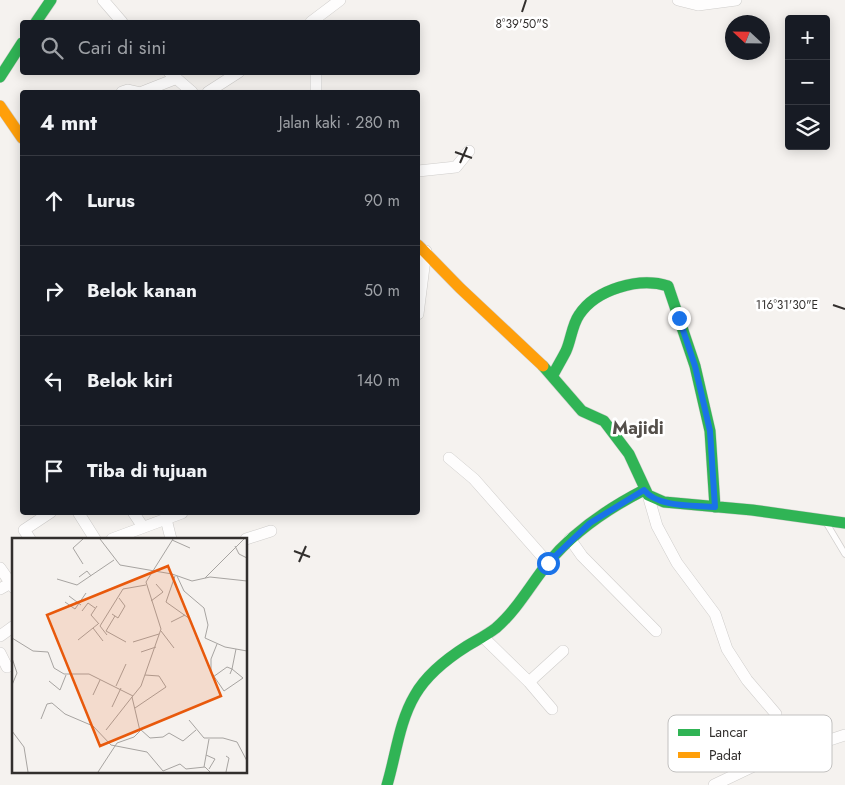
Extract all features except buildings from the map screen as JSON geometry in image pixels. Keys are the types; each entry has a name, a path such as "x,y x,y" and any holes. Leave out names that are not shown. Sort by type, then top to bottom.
{"street":[{"path":"37,20 51,0"},
{"path":"103,0 120,20"},
{"path":"315,20 340,0"},
{"path":"678,0 698,5 736,0"},
{"path":"0,78 20,46"},
{"path":"211,90 234,75"},
{"path":"316,75 316,90"},
{"path":"146,90 172,76 190,90"},
{"path":"0,106 20,135"},
{"path":"420,171 456,167 469,152"},
{"path":"420,281 422,248"},
{"path":"422,248 460,288 553,375 582,411 604,421 629,454 646,493 657,526 677,564 714,614 727,649 742,672 776,714"},
{"path":"553,375 566,351 578,316 593,299 627,285 655,282 668,286 695,366 710,431 715,507"},
{"path":"449,458 474,479 548,563"},
{"path":"646,493 664,502 845,523"},
{"path":"387,785 413,696 436,669 483,637 515,610 548,563 570,539 607,511 646,493"},
{"path":"24,530 46,515"},
{"path":"80,515 94,538"},
{"path":"135,515 144,527"},
{"path":"115,538 177,515"},
{"path":"166,519 171,538"},
{"path":"248,538 271,531"},
{"path":"570,539 582,556 656,631"},
{"path":"0,568 9,585"},
{"path":"0,636 12,627"},
{"path":"483,637 529,682 552,709"},
{"path":"529,682 564,651"},
{"path":"0,652 7,667"},
{"path":"832,740 845,736"},
{"path":"714,785 741,772"}],"lane":[{"path":"824,520 845,554"}],"traffic: fast":[{"path":"37,20 51,0"},
{"path":"0,77 20,46"},
{"path":"553,375 566,351 579,315 596,298 619,287 632,284 644,283 668,286 695,366 710,431 715,507"},
{"path":"543,366 582,411 604,421 629,454 648,495 664,502 752,510 845,523"},
{"path":"387,785 405,716 415,695 426,680 438,667 467,646 493,631 504,621 558,551 580,531 604,513 644,490"}],"traffic: slow":[{"path":"0,106 20,135"},
{"path":"420,247 460,288 543,366"}],"district":[{"name":"Majidi","path":"638,428"}],"route":[{"path":"548,563 570,539 590,523 623,501 644,490 648,495 664,502 715,507 710,431 695,366 679,318"}]}
